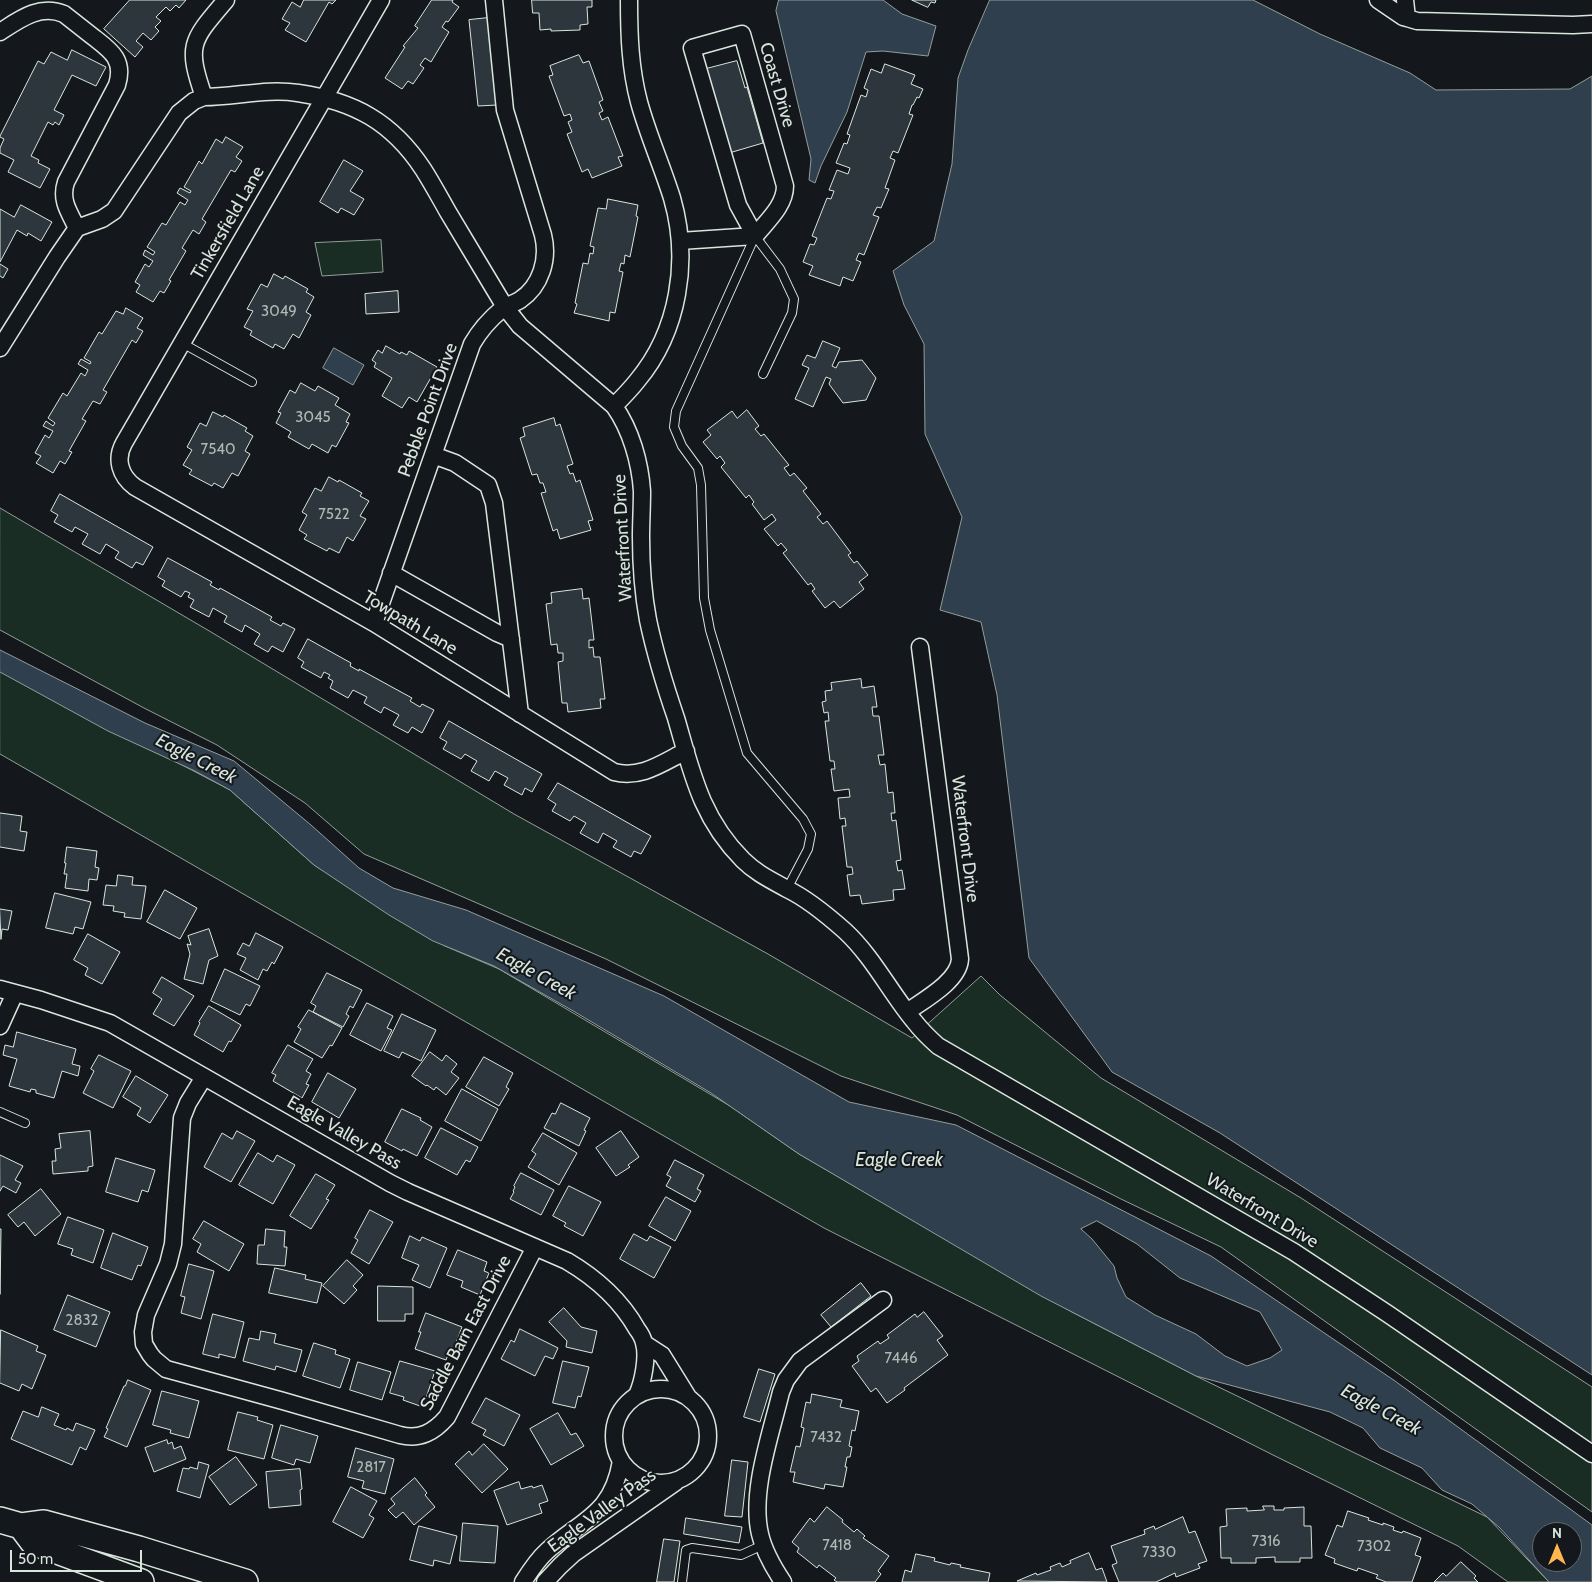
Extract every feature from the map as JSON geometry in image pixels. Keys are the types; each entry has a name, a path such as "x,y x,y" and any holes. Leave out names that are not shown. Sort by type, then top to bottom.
{"main road":[{"path":"10,1523 33,1542 141,1582"},
{"path":"10,1523 44,1523 139,1549 245,1582"}],"street":[{"path":"0,348 77,228 105,218 114,211 179,113 194,101 204,97 193,63 195,42 202,28 226,0"},
{"name":"Tinkersfield Lane","path":"120,468 120,454 124,443 381,0"},
{"name":"Pebble Point Drive","path":"374,623 472,344 484,326 505,307 520,301 532,289 544,268 546,252 543,235 506,110 494,0"},
{"path":"614,406 637,382 658,348 668,326 680,278 680,241 672,197 647,128 636,88 631,54 629,0"},
{"path":"1378,0 1403,17 1417,21 1592,24"},
{"path":"1405,0 1407,18"},
{"path":"0,32 50,5 109,49 118,61 120,70 116,89 63,190 65,202 77,228"},
{"name":"Coast Drive","path":"742,34 784,186 782,201 755,236 738,205 692,48 742,34"},
{"name":"Waterfront Drive","path":"204,97 267,92 296,92 324,97 354,108 384,125 402,141 425,172 505,307 520,326 614,406 630,435 639,468 642,493 642,561 647,611 658,660 706,810 722,836 744,862 763,876 788,889 827,915 858,944 917,1026 938,1046 1294,1252 1592,1454"},
{"path":"680,241 755,236"},
{"path":"433,455 456,463 488,486 494,503 520,714"},
{"name":"Towpath Lane","path":"120,468 126,479 135,487 374,623 606,768 618,773 632,775 643,772 686,751"},
{"path":"391,573 511,639"},
{"name":"Waterfront Drive","path":"907,1012 941,988 953,976 959,965 960,958 920,648"},
{"path":"0,1026 7,991"},
{"name":"Eagle Valley Pass","path":"7,991 110,1023 408,1192 567,1261 601,1284 628,1314 645,1344 662,1355 689,1398 697,1406 703,1415 708,1430 708,1441 701,1461 694,1470 573,1554 545,1582"},
{"name":"Saddle Barn East Drive","path":"204,1077 188,1103 182,1118 173,1244 168,1264 146,1314 143,1326 145,1346 154,1359 172,1372 283,1400 405,1437 416,1437 436,1429 447,1417 535,1247"},
{"path":"783,1582 769,1560 763,1546 757,1518 758,1491 781,1392 786,1380 800,1361 883,1300"},
{"name":"Eagle Valley Pass","path":"645,1344 643,1378 637,1395 624,1406 616,1422 614,1439 616,1450 621,1461 635,1475 653,1482 673,1481 685,1476"},
{"path":"637,1395 660,1389 675,1391 689,1398"},
{"name":"Eagle Valley Pass","path":"523,1582 545,1552 590,1519 609,1497 619,1476 621,1461"}],"lane":[{"path":"764,374 792,313 794,299 780,269 755,236 676,411 674,427 682,446 698,468 701,486 704,598 710,630 747,752 803,818 811,834 808,849 788,889"},
{"path":"182,343 252,382"},
{"path":"0,1112 25,1124"},
{"path":"682,1582 686,1550 692,1548 741,1555 763,1546"}],"green space":[{"path":"381,240 383,272 322,276 315,243"},
{"path":"0,508 514,814 768,954 912,1038 981,976 1000,995 1101,1078 1301,1198 1592,1387 1592,1512 1221,1247 1121,1199 957,1115 841,1076 606,959 364,854 305,803 217,745 0,630"},
{"path":"0,670 230,790 314,865 445,946 499,969 730,1106 799,1154 1072,1312 1200,1378 1487,1517 1532,1564 1532,1572 1539,1572 1549,1582 1508,1582 1458,1546 1273,1455 824,1228 0,754"}],"water":[{"path":"779,0 883,0 902,14 936,26 928,56 883,51 866,52 847,112 821,166 815,183 809,180 811,159 776,11"},
{"path":"990,0 1253,0 1320,34 1410,73 1436,90 1570,89 1592,76 1592,1375 1220,1133 1112,1072 1029,958 997,695 981,622 940,610 962,517 925,434 924,344 904,305 893,271 934,241 952,164 958,78"},
{"path":"334,348 364,365 353,385 323,368"},
{"name":"Eagle Creek","path":"0,650 145,723 234,761 359,868 393,888 466,910 664,996 849,1102 956,1125 1211,1256 1395,1381 1592,1525 1592,1582 1549,1582 1540,1572 1582,1572 1582,1522 1532,1522 1532,1563 1500,1528 1472,1504 1442,1490 1422,1468 1380,1448 1363,1428 1330,1412 1196,1376 1041,1296 799,1154 711,1093 575,1012 494,966 433,941 389,915 314,865 230,790 195,771 108,731 0,672","holes":["1097,1221 1137,1244 1180,1278 1260,1312 1282,1350 1270,1358 1247,1366 1225,1356 1196,1334 1155,1315 1126,1297 1117,1278 1114,1266 1092,1239 1081,1229"]}],"building":[{"path":"130,0 186,0 179,8 176,5 170,11 166,7 156,17 161,21 155,27 159,31 151,40 143,33 136,41 143,47 135,57 104,29"},
{"path":"304,0 336,0 332,4 329,2 306,42 285,30 290,23 282,19 292,2 300,7"},
{"path":"432,0 453,0 452,2 459,7 442,27 449,32 431,62 425,58 420,65 424,68 413,84 408,81 402,89 385,78 405,47 403,46 418,28 415,26"},
{"path":"532,0 592,0 592,7 587,7 588,24 580,25 580,30 540,30 539,13 533,13"},
{"path":"912,0 936,0 935,3 931,2 928,7"},
{"path":"488,18 497,105 478,106 469,20"},
{"path":"72,50 106,67 96,86 72,75 54,110 64,115 59,125 55,122 53,125 48,122 31,156 39,160 38,163 50,169 40,188 8,172 14,160 0,153 4,139 0,136 38,61 44,64 51,52 67,60"},
{"path":"579,55 583,63 589,61 603,100 599,102 603,111 599,113 602,120 608,117 623,156 618,157 622,166 592,178 588,169 582,172 567,134 572,132 568,122 572,120 570,114 564,116 549,76 553,75 550,66"},
{"path":"737,61 745,88 747,87 763,143 729,153 706,69"},
{"path":"885,64 915,75 911,84 923,89 919,98 917,97 912,105 909,114 913,115 898,153 893,151 890,158 895,160 885,188 889,189 881,208 877,207 873,215 879,217 864,255 859,253 856,260 861,262 853,281 843,277 840,286 809,275 813,266 803,262 810,244 814,245 817,238 812,236 827,198 831,199 834,191 829,190 837,170 848,174 850,168 836,163 844,143 847,144 850,135 847,134 861,95 866,97 868,90 864,88 871,69 881,73"},
{"path":"226,137 243,147 236,157 242,161 235,172 231,170 202,219 206,222 199,234 193,230 182,248 186,251 169,280 171,281 164,293 160,291 153,302 136,292 140,285 135,282 145,264 149,267 153,261 143,255 145,250 153,255 155,252 147,247 162,223 166,225 180,202 185,205 188,200 177,193 180,188 190,193 191,191 184,187 199,161 202,164 216,139 222,143"},
{"path":"344,160 363,171 350,191 364,199 354,215 341,208 338,213 320,202"},
{"path":"608,199 638,205 636,216 638,217 630,257 625,255 624,264 621,263 619,271 623,272 615,313 610,312 609,321 574,313 583,263 588,264 590,253 593,254 594,247 590,246 598,208 606,209"},
{"path":"21,205 52,222 41,241 28,233 27,236 17,230 0,262 0,209 14,217"},
{"path":"0,264 8,269 3,278 0,276"},
{"path":"274,274 283,279 285,276 308,289 306,292 314,297 306,312 311,315 299,338 293,334 284,349 275,344 273,348 250,335 252,331 244,327 253,311 247,309 261,284 267,287"},
{"path":"398,291 399,312 366,314 365,294"},
{"path":"126,308 143,318 137,328 143,331 136,343 132,340 103,390 107,392 100,404 93,401 82,419 86,421 69,451 72,452 65,464 60,461 53,473 36,463 41,456 35,453 45,435 49,438 53,431 43,426 46,421 53,426 55,423 48,418 63,393 67,396 81,373 85,376 88,370 78,364 81,359 90,364 91,362 84,358 99,332 102,334 116,311 123,314"},
{"path":"823,341 840,348 832,366 836,368 839,362 862,360 876,378 866,400 843,403 829,384 831,379 826,377 813,407 795,399 809,368 802,365 807,355 815,358"},
{"path":"386,346 400,354 401,352 407,355 409,351 437,367 417,402 409,397 402,408 382,396 392,378 374,367 376,363 372,360 378,350 382,353"},
{"path":"301,383 315,391 318,386 339,398 335,405 350,414 346,422 349,423 336,447 332,445 328,453 312,444 309,449 288,437 291,432 276,423 281,413 278,412 290,390 295,393"},
{"path":"747,410 759,426 755,429 761,436 764,434 789,465 784,468 790,476 794,473 807,488 803,491 821,514 817,517 823,524 827,521 851,553 848,555 854,563 857,561 868,575 859,582 864,589 840,608 834,601 825,608 812,591 815,589 811,583 808,585 783,553 787,550 781,543 778,546 764,529 776,520 772,514 764,520 752,504 754,502 749,495 746,498 721,467 725,463 720,456 717,459 703,442 711,435 707,430 732,411 737,418"},
{"path":"213,412 223,417 224,415 247,428 245,431 253,436 245,451 250,454 238,476 232,473 223,488 214,483 212,486 189,474 192,470 183,465 192,450 187,447 200,423 206,426"},
{"path":"554,418 556,426 560,424 573,464 567,466 570,474 573,473 576,482 580,480 593,520 588,521 591,530 560,539 557,529 553,531 541,493 546,492 543,483 540,483 537,474 532,475 520,438 525,436 523,428"},
{"path":"329,477 338,482 339,480 362,493 360,496 369,501 360,516 366,519 353,541 347,537 339,553 329,548 327,551 304,539 307,535 299,530 307,515 302,512 315,488 321,491"},
{"path":"60,494 153,547 143,565 136,562 132,568 115,558 119,552 106,544 100,554 82,544 88,534 75,527 72,532 54,522 58,515 51,511"},
{"path":"168,558 212,582 210,585 219,590 220,588 272,617 270,620 281,626 283,623 295,629 283,652 272,646 268,652 254,644 260,634 245,625 242,632 224,622 227,616 213,608 209,617 190,607 194,600 188,597 190,593 185,591 181,597 162,586 165,581 158,577"},
{"path":"582,589 583,599 589,598 594,640 589,640 589,648 593,647 594,657 600,657 605,699 600,699 601,708 568,712 567,703 562,703 558,662 563,661 563,653 558,653 557,644 551,645 546,604 552,603 551,593"},
{"path":"308,639 351,663 350,666 412,698 410,701 420,707 422,704 434,710 422,733 412,727 408,733 393,725 399,715 384,707 381,713 364,703 367,697 353,690 348,698 330,688 333,681 328,678 330,675 324,672 321,678 301,667 304,662 298,658"},
{"path":"861,679 862,688 874,686 877,707 872,707 873,716 879,716 884,755 878,755 880,765 885,764 888,793 893,792 895,813 891,813 892,821 896,820 901,860 896,861 898,871 902,870 905,889 893,890 894,900 862,904 860,895 850,896 847,875 853,874 852,867 847,867 842,826 846,826 845,818 840,819 838,798 850,797 849,789 834,791 831,769 835,769 834,761 830,761 825,721 829,721 828,712 824,713 822,702 826,701 825,691 832,690 831,683"},
{"path":"449,721 542,774 532,792 525,788 522,795 504,785 508,778 495,771 489,781 471,771 477,761 465,754 461,759 443,749 447,742 440,738"},
{"path":"558,783 651,836 641,854 634,851 631,857 613,847 617,841 603,833 598,843 580,833 586,823 574,816 570,821 552,811 556,804 548,799"},
{"path":"0,813 22,816 20,831 27,832 24,851 0,847"},
{"path":"67,847 97,851 95,867 99,868 97,880 89,879 88,891 65,888 67,874 64,874"},
{"path":"118,875 133,877 132,885 146,886 141,919 124,917 125,913 113,911 114,906 103,905 106,885 116,886"},
{"path":"165,890 197,908 180,939 147,922"},
{"path":"55,893 91,902 83,929 75,927 73,934 46,928"},
{"path":"0,909 12,911 8,930 2,929 1,939"},
{"path":"209,929 218,956 209,960 203,984 184,979 190,954 187,944 191,945 188,936"},
{"path":"256,933 283,947 274,964 272,962 267,971 263,969 258,980 240,970 246,958 237,954 243,943 249,946"},
{"path":"88,934 120,952 102,984 85,975 88,968 74,960"},
{"path":"225,969 260,986 250,1006 246,1004 240,1015 211,1001"},
{"path":"327,973 362,990 353,1008 350,1006 346,1014 349,1016 343,1027 313,1012 316,1006 311,1003"},
{"path":"162,977 194,996 174,1026 153,1014 162,999 153,993"},
{"path":"367,1003 393,1016 387,1028 392,1030 381,1051 350,1035"},
{"path":"209,1006 241,1025 223,1052 194,1035 199,1022"},
{"path":"309,1010 342,1028 332,1046 330,1045 322,1058 294,1042 301,1029 298,1027"},
{"path":"402,1014 436,1030 421,1061 402,1052 399,1058 384,1051"},
{"path":"17,1032 76,1049 72,1064 80,1066 78,1076 62,1071 54,1098 36,1093 36,1090 31,1089 30,1092 9,1086 17,1059 3,1055 5,1045 13,1047"},
{"path":"288,1045 313,1059 306,1071 311,1074 306,1084 309,1085 302,1098 273,1081 276,1075 272,1073"},
{"path":"430,1052 442,1061 446,1055 457,1064 451,1072 459,1078 446,1095 436,1087 434,1090 412,1076"},
{"path":"99,1055 131,1071 113,1108 83,1093 94,1071 91,1069"},
{"path":"484,1057 513,1073 506,1087 509,1089 499,1106 466,1087"},
{"path":"328,1073 356,1089 339,1118 312,1102"},
{"path":"136,1076 168,1095 150,1123 137,1115 141,1108 123,1097"},
{"path":"462,1089 498,1109 481,1141 445,1121"},
{"path":"561,1103 590,1118 579,1146 544,1128 552,1113 555,1114"},
{"path":"402,1109 421,1118 420,1120 432,1127 417,1156 385,1142"},
{"path":"441,1128 478,1147 470,1162 466,1160 457,1175 425,1158"},
{"path":"90,1131 93,1166 88,1167 88,1171 53,1174 52,1161 56,1161 55,1149 61,1148 59,1134"},
{"path":"237,1131 255,1141 231,1182 204,1167 222,1133 232,1139"},
{"path":"621,1131 639,1157 628,1165 630,1167 616,1176 596,1148"},
{"path":"543,1133 577,1153 559,1185 528,1167 536,1154 532,1151"},
{"path":"258,1153 273,1162 277,1155 295,1165 273,1204 239,1185"},
{"path":"0,1155 23,1166 15,1180 21,1183 16,1193 3,1186 0,1191"},
{"path":"116,1158 155,1170 148,1192 142,1190 138,1202 106,1192"},
{"path":"675,1160 704,1175 697,1189 701,1191 695,1202 666,1186 671,1177 667,1175"},
{"path":"521,1173 554,1190 541,1215 510,1199"},
{"path":"316,1174 335,1185 326,1199 329,1200 311,1229 290,1216"},
{"path":"569,1186 601,1202 583,1236 564,1226 566,1223 553,1216"},
{"path":"41,1189 61,1214 35,1236 24,1222 18,1227 8,1215"},
{"path":"666,1197 691,1211 675,1241 649,1226"},
{"path":"370,1210 393,1222 369,1264 351,1253 358,1240 355,1238"},
{"path":"68,1217 104,1230 93,1263 71,1255 73,1249 58,1244"},
{"path":"204,1221 244,1244 229,1271 197,1252 201,1244 193,1239"},
{"path":"0,1229 1,1229 0,1294"},
{"path":"266,1229 285,1231 284,1247 287,1247 285,1266 257,1264 258,1245 264,1245"},
{"path":"113,1233 148,1247 141,1266 138,1265 132,1280 101,1268"},
{"path":"634,1234 647,1241 650,1236 671,1247 654,1278 620,1259"},
{"path":"410,1236 420,1241 422,1237 447,1248 430,1288 412,1280 419,1265 402,1258"},
{"path":"458,1250 487,1262 484,1271 489,1273 480,1295 461,1287 463,1281 447,1275"},
{"path":"347,1260 363,1275 353,1286 357,1290 344,1304 323,1286"},
{"path":"189,1264 214,1271 201,1319 181,1313 185,1297 181,1296"},
{"path":"275,1268 306,1275 305,1279 322,1283 317,1303 269,1293"},
{"path":"861,1283 871,1296 831,1327 821,1315"},
{"path":"378,1286 413,1287 413,1314 405,1314 405,1321 378,1321"},
{"path":"68,1295 110,1312 96,1347 54,1330"},
{"path":"564,1308 581,1327 597,1331 592,1353 566,1347 567,1341 549,1322"},
{"path":"924,1312 943,1336 937,1340 948,1355 887,1403 876,1388 871,1392 852,1366 859,1361 857,1356 878,1341 880,1344 889,1338 887,1335 915,1314 917,1317"},
{"path":"426,1313 462,1327 454,1348 451,1347 446,1360 415,1349"},
{"path":"213,1314 244,1322 235,1358 219,1354 219,1358 203,1354"},
{"path":"520,1329 558,1348 553,1359 545,1356 535,1376 501,1359 511,1340 514,1342"},
{"path":"1,1330 38,1346 36,1351 46,1355 32,1389 22,1384 19,1391 0,1383"},
{"path":"261,1331 276,1334 274,1343 302,1350 296,1372 276,1366 275,1370 243,1361 249,1338 259,1340"},
{"path":"314,1343 336,1350 335,1354 350,1359 340,1388 303,1376"},
{"path":"400,1361 435,1371 423,1407 403,1400 404,1397 390,1393"},
{"path":"563,1361 589,1367 581,1397 578,1396 575,1408 553,1403"},
{"path":"358,1362 391,1372 382,1400 350,1390"},
{"path":"759,1369 775,1374 760,1422 744,1417"},
{"path":"128,1380 151,1390 127,1447 104,1437 108,1429 106,1428"},
{"path":"162,1391 199,1401 189,1438 170,1433 171,1430 153,1425"},
{"path":"812,1394 842,1400 840,1407 859,1411 855,1431 852,1430 849,1446 852,1447 850,1457 847,1457 843,1487 825,1484 824,1489 793,1482 795,1472 790,1472 796,1446 800,1447 804,1428 801,1427 806,1402 810,1403"},
{"path":"486,1398 520,1415 504,1446 483,1435 486,1430 472,1423"},
{"path":"42,1407 59,1414 54,1425 73,1431 76,1423 95,1430 86,1450 80,1447 72,1465 11,1439 23,1411 38,1417"},
{"path":"238,1412 258,1417 257,1420 273,1425 264,1459 228,1450"},
{"path":"558,1413 571,1435 576,1433 584,1446 551,1465 530,1429"},
{"path":"281,1425 318,1436 310,1463 296,1459 294,1465 272,1458"},
{"path":"167,1440 168,1444 172,1442 174,1449 181,1446 186,1459 154,1472 145,1448"},
{"path":"484,1444 508,1469 482,1493 455,1464 469,1451 472,1455"},
{"path":"356,1448 394,1459 385,1494 362,1488 364,1481 348,1477"},
{"path":"236,1457 257,1485 230,1505 209,1477"},
{"path":"732,1460 748,1462 742,1517 725,1516"},
{"path":"199,1462 209,1465 200,1498 177,1491 183,1468 197,1469"},
{"path":"300,1469 301,1505 269,1508 266,1472"},
{"path":"415,1478 435,1507 414,1525 403,1512 396,1518 388,1510 395,1504 391,1499"},
{"path":"519,1482 521,1489 542,1485 548,1501 539,1504 542,1513 507,1525 494,1491"},
{"path":"351,1487 377,1501 369,1515 374,1518 363,1538 333,1522"},
{"path":"1263,1506 1274,1506 1274,1510 1304,1507 1304,1526 1311,1526 1312,1558 1300,1558 1300,1562 1275,1562 1275,1557 1256,1558 1256,1563 1231,1563 1231,1558 1221,1558 1220,1527 1227,1526 1226,1509 1247,1508 1247,1511 1264,1510"},
{"path":"827,1507 854,1532 857,1529 865,1536 863,1538 889,1556 878,1571 881,1574 875,1582 837,1582 834,1580 836,1578 819,1565 817,1568 797,1552 799,1548 792,1542 810,1518 814,1522"},
{"path":"1348,1511 1369,1518 1368,1520 1394,1527 1393,1530 1402,1533 1403,1531 1421,1538 1415,1555 1421,1557 1412,1582 1386,1582 1376,1578 1378,1575 1358,1568 1357,1571 1334,1563 1335,1559 1325,1555 1337,1525 1342,1527"},
{"path":"1183,1517 1189,1533 1195,1531 1207,1561 1198,1564 1200,1568 1176,1577 1175,1573 1156,1582 1119,1582 1112,1565 1117,1563 1111,1546 1145,1534 1144,1530 1154,1526 1155,1529"},
{"path":"686,1518 742,1527 739,1543 684,1534"},
{"path":"463,1523 498,1526 495,1563 460,1561"},
{"path":"419,1526 457,1536 450,1564 434,1560 433,1566 410,1560"},
{"path":"664,1539 680,1541 674,1582 657,1582"},
{"path":"1089,1553 1096,1570 1102,1568 1107,1582 1017,1581 1036,1573 1037,1575 1051,1570 1050,1567 1060,1563 1062,1567 1071,1563 1070,1561"},
{"path":"916,1554 935,1558 934,1561 950,1565 951,1563 961,1565 960,1567 990,1573 988,1582 902,1582 905,1570 911,1572"},
{"path":"1461,1562 1476,1576 1474,1578 1478,1582 1434,1582 1443,1573 1446,1576"}]}
